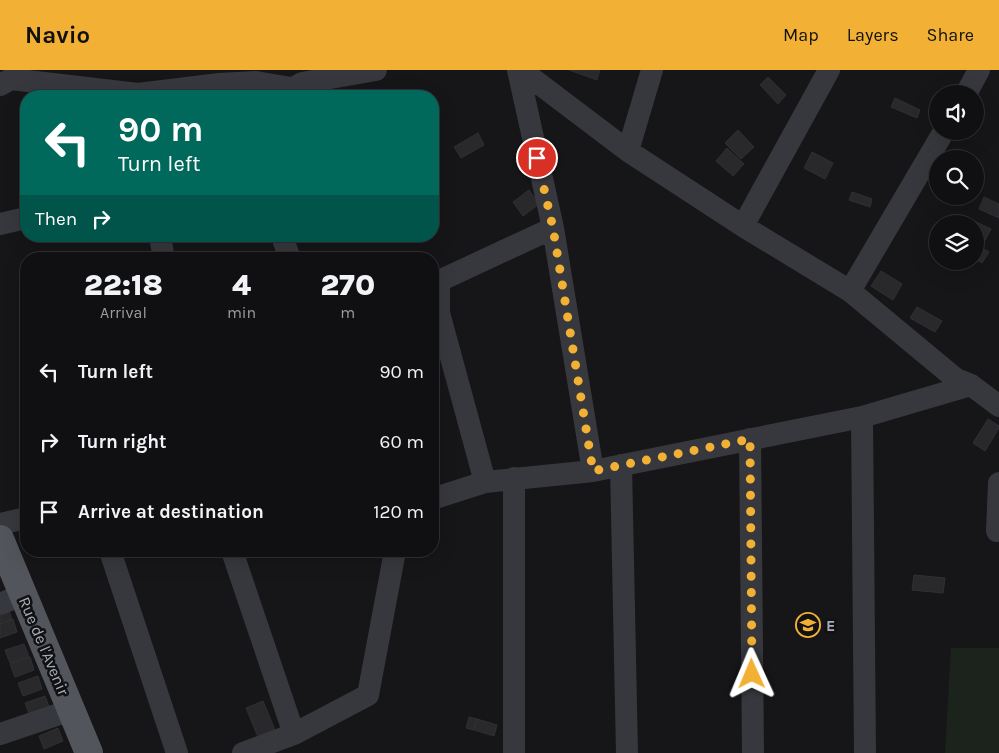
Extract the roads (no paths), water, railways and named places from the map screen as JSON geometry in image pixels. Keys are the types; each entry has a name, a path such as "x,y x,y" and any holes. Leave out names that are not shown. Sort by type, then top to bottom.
{"main road":[{"name":"Rue de l'Avenir","path":"0,539 11,599 72,710 89,753"}],"street":[{"path":"170,90 256,82 293,85 376,70"},
{"path":"520,70 628,151 743,226 850,291 956,379 971,385 999,406"},
{"path":"520,70 553,228 593,471"},
{"path":"628,151 652,70"},
{"path":"743,226 829,70"},
{"path":"971,85 979,70"},
{"path":"8,78 106,90"},
{"path":"850,291 939,140"},
{"path":"0,224 20,219"},
{"path":"439,279 553,228"},
{"path":"439,313 484,482"},
{"path":"439,497 484,482 593,471 862,417 971,385"},
{"path":"862,417 865,753"},
{"path":"750,439 753,753"},
{"path":"620,465 627,753"},
{"path":"514,478 514,753"},
{"path":"997,531 999,483"},
{"path":"0,524 20,519"},
{"path":"112,557 177,753"},
{"path":"234,557 294,734"},
{"path":"243,753 294,734 368,695 394,557"},
{"path":"0,734 72,710"}],"place":[{"name":"E","path":"808,625"}]}
